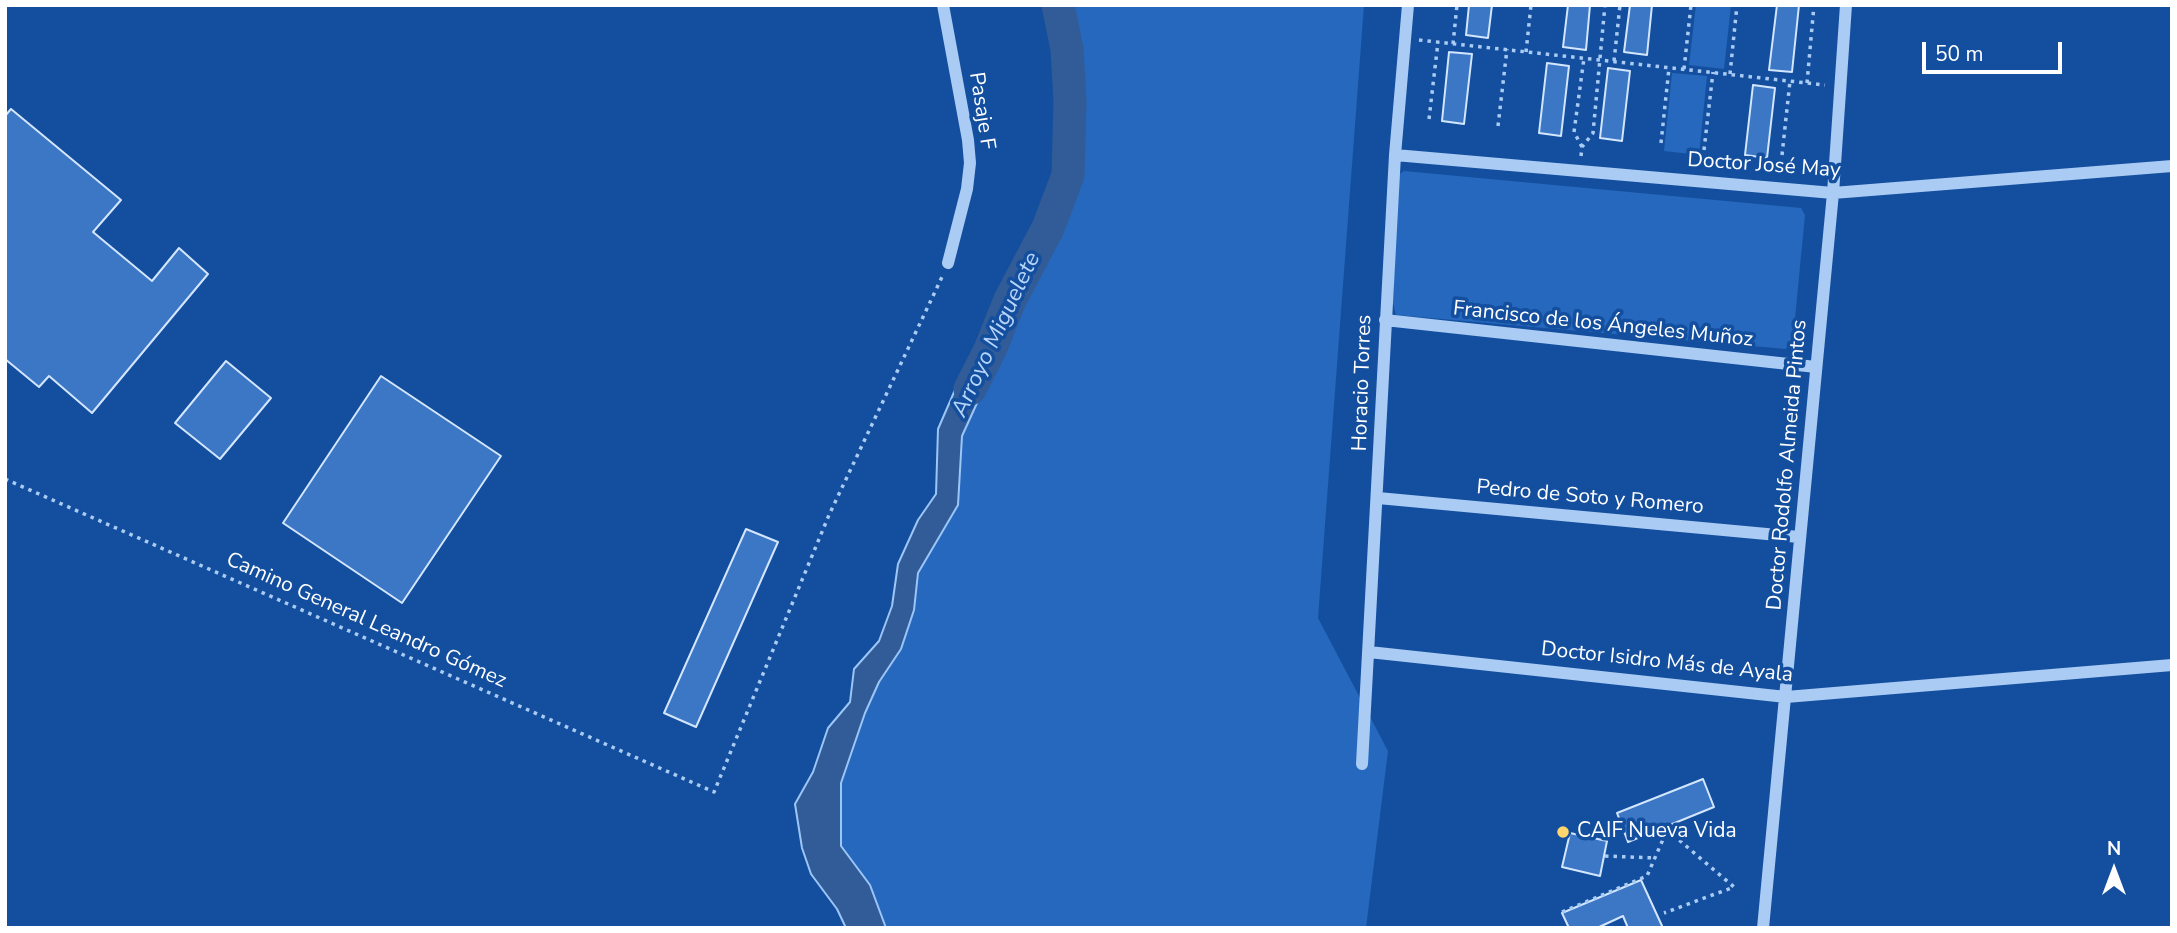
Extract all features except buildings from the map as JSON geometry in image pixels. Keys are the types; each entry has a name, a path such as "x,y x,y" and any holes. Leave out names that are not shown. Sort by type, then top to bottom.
{"street":[{"name":"Pasaje F","path":"943,5 970,163 967,189 948,263"},
{"name":"Horacio Torres","path":"1362,764 1395,155 1409,5"},
{"name":"Doctor Rodolfo Almeida Pintos","path":"1763,928 1833,193 1846,5"},
{"name":"Doctor José May","path":"1395,155 1833,193 2172,166"},
{"name":"Francisco de los Ángeles Muñoz","path":"1385,320 1816,367"},
{"name":"Pedro de Soto y Romero","path":"1378,498 1799,537"},
{"name":"Doctor Isidro Más de Ayala","path":"1369,652 1786,697 2172,665"}],"path":[{"path":"1453,44 1457,5"},
{"path":"1525,52 1531,5"},
{"path":"1579,171 1582,147 1592,133 1605,5"},
{"path":"1614,61 1619,5"},
{"path":"1684,69 1691,5"},
{"path":"1730,74 1737,5"},
{"path":"1807,83 1814,5"},
{"path":"1406,38 1840,86"},
{"path":"1429,119 1438,42"},
{"path":"1499,126 1507,49"},
{"path":"1582,147 1574,132 1584,58"},
{"path":"1661,143 1669,67"},
{"path":"1704,150 1713,72"},
{"path":"1782,155 1790,81"},
{"name":"Camino General Leandro Gómez","path":"5,479 714,792 829,515 948,263"},
{"path":"1562,912 1647,876 1664,837 1672,834 1734,887 1664,913"},
{"path":"1605,856 1655,858"}],"shaded area":[{"path":"1058,5 1364,5 1318,618 1388,751 1366,928 886,928 870,885 841,846 841,783 865,713 879,682 901,649 914,610 918,573 958,505 962,436 988,379 990,350 1010,300 1048,228 1068,175 1070,101 1067,49"},
{"path":"1696,5 1731,5 1724,69 1689,65"},
{"path":"1672,73 1707,76 1699,155 1664,151"},
{"path":"1404,171 1801,208 1805,215 1793,339 1786,349 1396,315 1393,303 1398,175"},
{"path":"990,350 988,379 962,436 958,505 918,573 914,610 901,649 879,682 865,713 841,783 841,846 870,885 886,928 846,928 837,909 811,874 802,848 795,804 813,772 828,728 850,702 854,669 879,641 892,606 898,564 918,520 936,494 938,429 958,383"}],"waterway":[{"name":"Arroyo Miguelete","path":"970,389 990,350 1010,300 1048,228 1068,175 1070,101 1067,49 1058,5"}],"place":[{"name":"CAIF Nueva Vida","path":"1563,832"}]}
